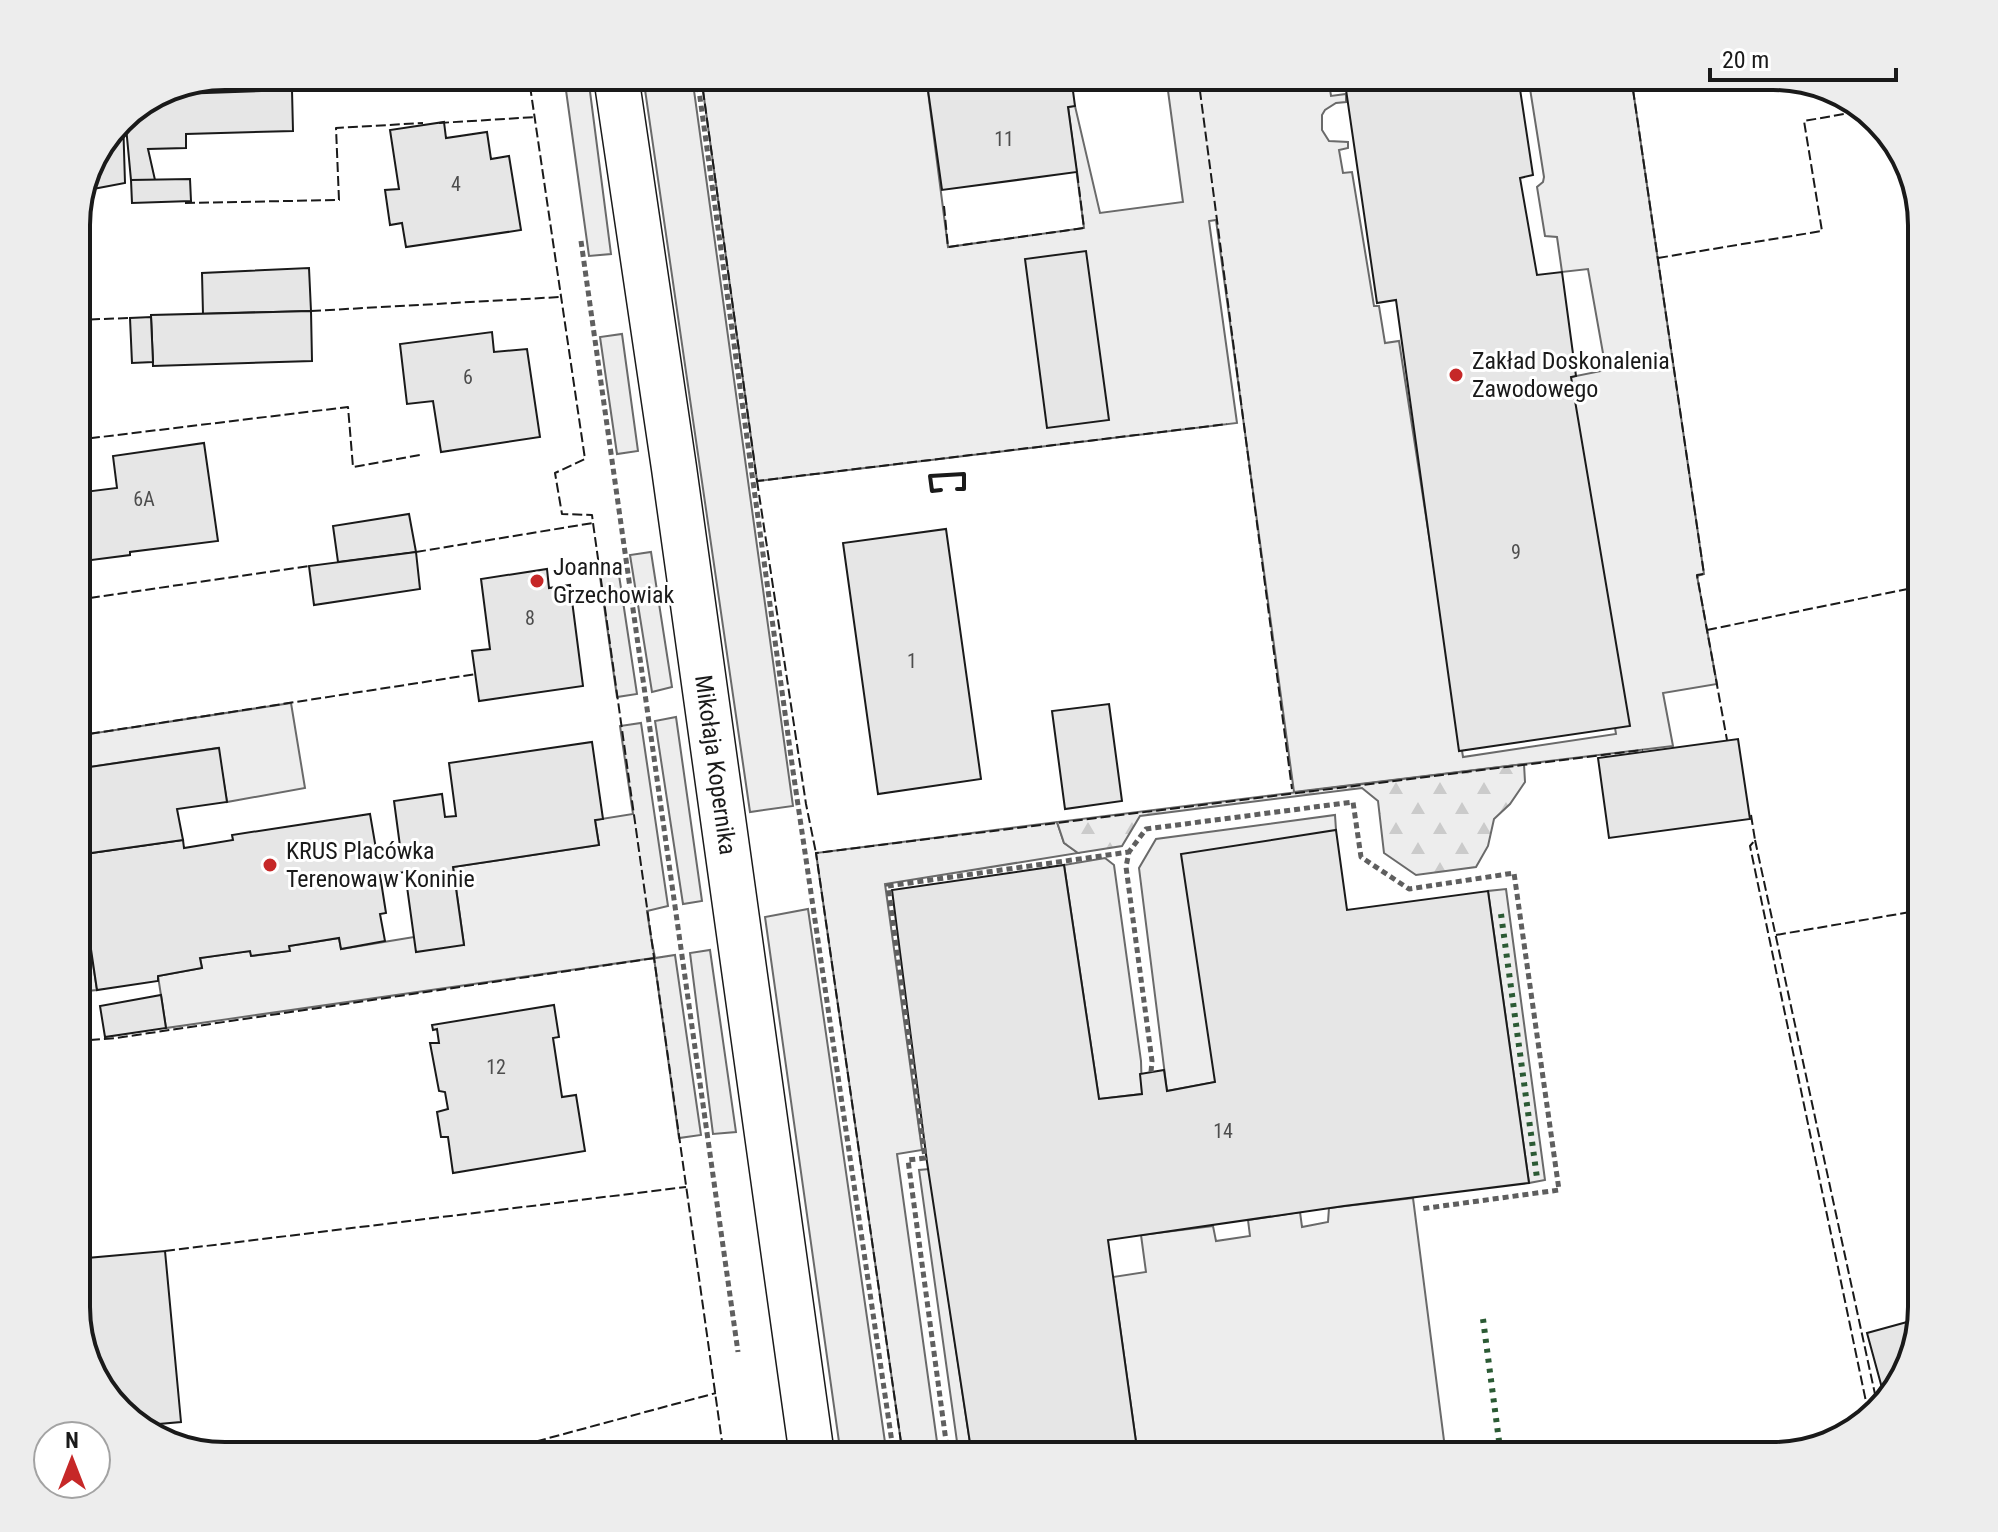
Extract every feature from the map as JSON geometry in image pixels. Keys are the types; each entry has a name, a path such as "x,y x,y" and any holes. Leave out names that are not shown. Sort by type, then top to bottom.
{"street":[{"name":"Mikołaja Kopernika","path":"618,90 810,1442"}],"path":[{"path":"699,90 793,771 892,1442"},
{"path":"580,234 740,1365"},
{"path":"1151,1072 1126,867 1129,852 1146,829 1353,802 1361,857 1409,889 1514,873 1559,1190 1420,1209"},
{"path":"946,1442 908,1160 925,1158 888,886 1129,852"}],"shaded area":[{"path":"566,90 590,90 611,254 589,256"},
{"path":"645,90 694,90 793,806 750,812"},
{"path":"703,90 928,90 948,247 1084,228 1068,107 1075,106 1100,213 1183,202 1168,90 1330,90 1331,96 1346,94 1346,102 1336,103 1325,110 1322,130 1329,141 1348,142 1348,148 1339,150 1343,173 1352,172 1374,306 1379,306 1385,343 1399,341 1463,757 1616,734 1560,384 1571,382 1571,377 1606,370 1588,269 1562,272 1557,237 1545,236 1537,187 1544,177 1530,90 1633,90 1704,574 1697,576 1717,684 1663,693 1673,746 1294,792 1216,220 1209,221 1237,423 757,481"},
{"path":"622,334 638,451 617,454 600,337"},
{"path":"651,552 672,687 652,692 630,555"},
{"path":"619,575 637,694 617,697 600,577"},
{"path":"291,703 305,788 227,802 218,748 90,767 90,734"},
{"path":"676,717 702,901 683,904 655,721"},
{"path":"641,723 668,906 647,911 655,958 675,955 701,1135 679,1138 654,958 166,1028 158,976 202,968 200,958 250,951 252,956 289,951 289,946 339,938 341,949 414,937 464,945 453,867 599,845 595,820 633,814 620,726"},
{"path":"1335,815 1336,830 1215,1082 1167,1091 1139,868 1156,839"},
{"path":"1057,822 1064,843 1078,853 885,884 922,1150 897,1154 937,1442 901,1442 816,853"},
{"path":"1105,858 1114,865 1141,1061 1142,1094 1099,1099 1064,865"},
{"path":"1506,889 1545,1180 1529,1183 1488,891"},
{"path":"808,909 885,1442 839,1442 765,917"},
{"path":"90,944 97,990 90,991"},
{"path":"710,950 736,1132 713,1134 690,953"},
{"path":"929,1169 970,1442 957,1442 919,1170"},
{"path":"1413,1198 1444,1442 1136,1442 1113,1277 1146,1272 1141,1235 1213,1226 1216,1241 1250,1236 1248,1220 1300,1212 1302,1227 1328,1222 1329,1208"}],"green space":[{"path":"1524,764 1525,782 1510,804 1494,819 1488,846 1476,867 1416,875 1384,853 1378,801 1362,788 1140,816 1122,846 1078,853 1064,843 1057,822"}],"building":[{"path":"292,90 293,131 186,134 186,148 148,149 155,180 131,180 127,134 150,113 173,100 198,93"},
{"path":"928,90 1073,90 1075,106 1068,107 1077,172 942,190"},
{"path":"1346,90 1520,90 1533,175 1520,178 1537,275 1562,272 1576,376 1571,377 1630,726 1459,751 1396,300 1377,303"},
{"path":"444,122 446,138 487,132 491,159 509,156 521,230 406,247 402,223 390,225 385,190 399,189 390,130"},
{"path":"124,138 125,183 96,188 100,173"},
{"path":"190,179 191,201 132,203 131,180"},
{"path":"1086,251 1109,420 1047,428 1025,259"},
{"path":"309,268 311,311 203,314 202,273"},
{"path":"311,311 312,361 153,366 151,315"},
{"path":"151,317 153,362 132,363 130,318"},
{"path":"492,332 494,352 527,349 540,437 441,452 433,401 407,404 400,344"},
{"path":"204,443 218,541 90,560 90,491 117,488 113,456"},
{"path":"409,514 416,552 338,562 333,526"},
{"path":"946,529 981,779 878,794 843,543"},
{"path":"416,552 420,589 314,605 309,566"},
{"path":"547,569 549,588 570,585 583,686 479,701 472,651 490,649 481,579"},
{"path":"1109,704 1122,801 1065,809 1052,711"},
{"path":"1738,739 1750,819 1609,838 1598,758"},
{"name":"KRUS Placówka Terenowa w Koninie","path":"592,742 603,819 595,820 599,845 453,867 464,945 416,952 405,872 380,875 386,913 380,914 385,941 341,949 339,938 289,946 290,951 251,956 250,951 200,958 202,968 158,976 158,981 97,990 90,943 90,853 183,840 184,848 233,840 232,835 370,814 376,849 400,846 394,801 442,794 445,817 456,816 449,763"},
{"path":"219,748 227,802 177,809 183,840 90,853 90,767"},
{"path":"1336,830 1347,910 1488,891 1529,1183 1108,1240 1136,1442 970,1442 927,1162 892,890 1064,865 1099,1099 1142,1094 1140,1074 1164,1070 1167,1091 1215,1082 1181,854"},
{"path":"161,995 166,1028 105,1037 100,1006"},
{"path":"554,1005 559,1037 553,1038 562,1097 576,1095 585,1151 453,1173 448,1137 441,1137 437,1112 448,1109 445,1092 439,1091 430,1043 439,1043 437,1029 433,1030 432,1025"},
{"path":"165,1251 181,1422 159,1424 143,1414 124,1396 104,1367 90,1316 90,1258"},
{"path":"1907,1322 1901,1350 1882,1386 1867,1333"}],"hedge":[{"path":"1501,914 1537,1178"},
{"path":"1483,1319 1499,1442"}],"fence":[{"path":"531,90 585,459 555,473 562,514 592,515 722,1442"},
{"path":"703,90 757,481 1227,424"},
{"path":"1200,90 1292,789"},
{"path":"1633,90 1704,574 1697,575 1727,740"},
{"path":"1658,258 1822,231 1804,121 1848,113"},
{"path":"439,123 535,117"},
{"path":"185,203 339,200 336,128 423,123"},
{"path":"944,206 948,247 1084,228 1077,172"},
{"path":"311,311 560,297"},
{"path":"90,319 130,318"},
{"path":"90,438 348,407 353,467 420,455"},
{"path":"757,481 816,853"},
{"path":"416,552 593,523"},
{"path":"90,598 309,566"},
{"path":"1707,630 1908,589"},
{"path":"90,734 476,674"},
{"path":"901,1442 816,853 1643,750"},
{"path":"1751,815 1755,840 1750,846 1866,1403"},
{"path":"1755,840 1875,1394"},
{"path":"1776,935 1908,912"},
{"path":"90,1040 655,958"},
{"path":"165,1251 686,1187"},
{"path":"534,1442 716,1393"}],"wall":[{"path":"941,490 932,491 930,476 964,474 964,489 957,489"}],"place":[{"name":"Zakład Doskonalenia Zawodowego","path":"1456,375"},
{"name":"Joanna Grzechowiak","path":"537,581"},
{"name":"KRUS Placówka Terenowa w Koninie","path":"270,865"}]}
